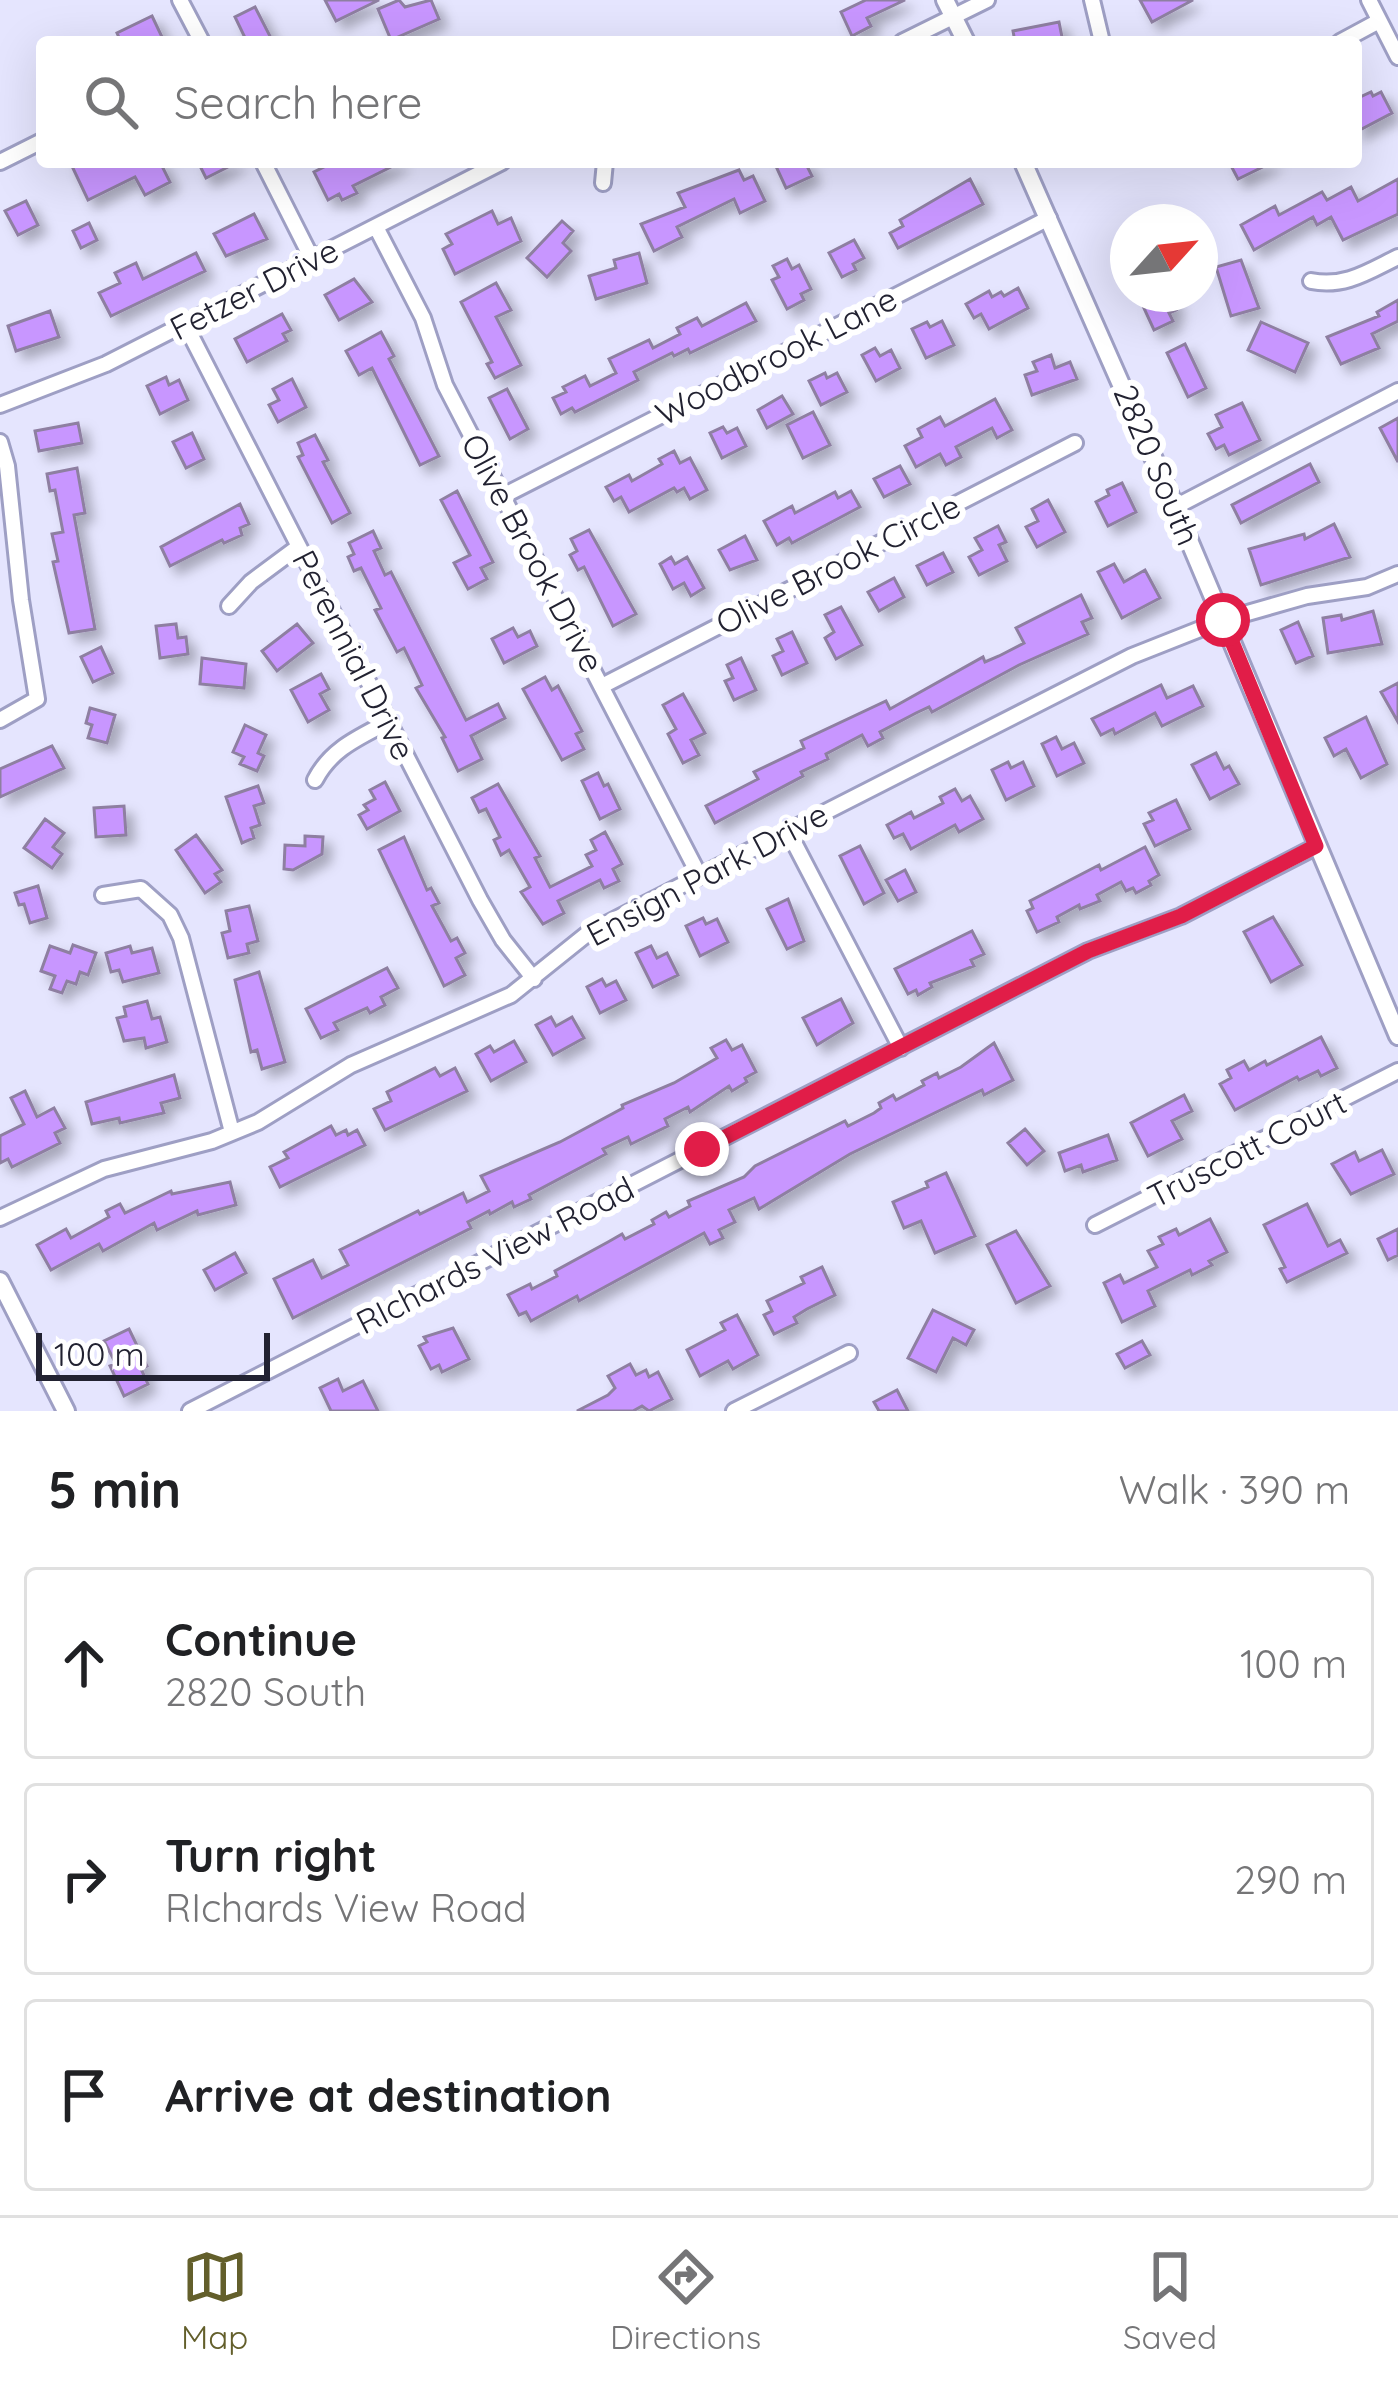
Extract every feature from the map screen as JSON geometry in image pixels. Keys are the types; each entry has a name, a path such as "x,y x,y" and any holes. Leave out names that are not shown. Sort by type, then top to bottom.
{"street":[{"path":"180,0 199,36"},
{"path":"945,0 963,36"},
{"path":"915,36 987,0"},
{"path":"1092,0 1101,36"},
{"path":"1369,0 1398,57"},
{"path":"1351,36 1379,21"},
{"path":"0,162 36,144"},
{"path":"266,168 312,259"},
{"name":"Fetzer Drive","path":"0,405 106,364 490,168"},
{"path":"603,183 604,168"},
{"name":"2820 South","path":"1026,168 1398,1036"},
{"name":"Woodbrook Lane","path":"503,496 1049,218"},
{"name":"Olive Brook Drive","path":"376,227 423,318 445,385 699,875"},
{"path":"1311,281 1329,285 1351,280 1398,256"},
{"name":"Perennial Drive","path":"185,324 480,900 502,940 534,979"},
{"path":"1175,507 1398,392"},
{"path":"0,442 37,699 0,720"},
{"name":"Olive Brook Circle","path":"602,686 1075,443"},
{"path":"229,606 251,582 298,547"},
{"name":"Ensign Park Drive","path":"0,1218 90,1174 259,1122 364,1058 485,1007 534,979 587,934 1072,685 1223,620 1307,596 1367,587 1398,574"},
{"path":"315,780 338,749 388,722"},
{"path":"788,831 901,1048"},
{"name":"RIchards View Road","path":"190,1411 1088,951 1181,916 1316,846"},
{"path":"103,895 140,889 170,915 181,938 232,1132"},
{"name":"Truscott Court","path":"1095,1226 1398,1071"},
{"path":"0,1281 66,1411"},
{"path":"734,1411 848,1353"}],"building":[{"path":"325,0 379,0 336,21"},
{"path":"399,0 405,7 431,0 439,19 389,36 378,9"},
{"path":"866,0 905,0 867,18 871,26 852,36 841,12"},
{"path":"1140,0 1193,0 1152,22"},
{"path":"255,7 270,36 244,36 235,17"},
{"path":"152,16 162,36 118,36"},
{"path":"1059,22 1062,36 1014,36 1013,31"},
{"path":"1381,92 1392,113 1362,129 1362,96"},
{"path":"73,168 163,168 170,182 145,195 135,177 88,200"},
{"path":"201,168 226,168 206,178"},
{"path":"389,168 353,186 357,193 342,200 339,194 328,200 314,172"},
{"path":"777,168 808,168 812,176 786,188"},
{"path":"1232,168 1261,168 1238,179"},
{"path":"739,170 744,180 753,176 765,201 740,213 734,199 677,227 682,237 654,251 641,224 685,207 678,193"},
{"path":"970,179 983,204 898,248 890,233 903,226 900,220"},
{"path":"1398,179 1398,214 1343,240 1331,217 1317,225 1313,217 1254,250 1241,225 1275,206 1279,215 1322,192 1327,200 1351,187 1358,201"},
{"path":"26,201 38,225 18,235 5,211"},
{"path":"492,211 498,224 511,218 521,241 455,274 443,249 452,244 446,234"},
{"path":"254,214 267,239 226,256 214,234"},
{"path":"562,221 573,231 563,243 571,251 547,277 527,258"},
{"path":"89,223 97,240 81,248 73,231"},
{"path":"854,240 864,258 853,264 856,270 842,277 829,253"},
{"path":"196,253 205,271 111,316 99,293 120,283 115,273 136,263 143,279"},
{"path":"639,253 647,283 596,299 589,276 616,268 614,260"},
{"path":"787,259 792,269 799,265 811,289 801,294 804,300 787,309 772,280 779,277 773,266"},
{"path":"1241,260 1259,308 1231,316 1218,266"},
{"path":"354,279 372,302 339,320 325,295"},
{"path":"496,283 511,310 496,317 521,365 495,378 487,364 492,362 461,302"},
{"path":"1018,288 1028,308 989,329 981,314 974,318 966,304 989,291 992,297 1001,292 1004,296"},
{"path":"1398,300 1398,321 1372,334 1379,348 1341,364 1327,337 1379,316 1377,312"},
{"path":"746,303 756,321 690,353 688,349 672,353 634,372 638,380 575,412 572,408 561,414 553,398 585,376 590,386 616,373 609,359 649,340 653,348 680,334 677,328 697,318 702,326"},
{"path":"50,311 59,337 16,351 8,326"},
{"path":"1146,312 1171,312 1173,321 1154,330"},
{"path":"282,314 291,330 283,334 287,341 247,362 235,339"},
{"path":"942,321 954,345 926,358 912,329"},
{"path":"1261,322 1308,343 1295,372 1248,350"},
{"path":"381,332 394,356 389,359 439,456 420,465 372,368 359,375 346,351"},
{"path":"1185,344 1206,388 1188,397 1167,353"},
{"path":"875,348 880,356 891,350 900,368 876,381 862,355"},
{"path":"1051,355 1055,368 1070,362 1077,379 1032,395 1025,375 1037,371 1033,362"},
{"path":"825,373 827,378 837,373 847,392 821,405 809,381"},
{"path":"166,377 169,385 179,380 188,400 160,414 147,386"},
{"path":"292,379 306,407 278,422 269,405 279,400 273,389"},
{"path":"507,389 528,429 510,439 489,398"},
{"path":"782,396 793,414 767,428 758,410"},
{"path":"995,399 1012,430 997,438 992,428 956,447 961,457 946,465 940,454 916,467 905,446 922,437 918,429 940,417 945,426"},
{"path":"1242,403 1260,440 1229,455 1224,445 1216,449 1208,434 1222,427 1216,415"},
{"path":"813,412 830,445 803,458 787,425"},
{"path":"1398,418 1398,462 1380,428"},
{"path":"78,423 82,443 39,451 35,431"},
{"path":"723,427 727,433 737,428 746,446 722,458 710,433"},
{"path":"192,433 204,459 186,468 173,442"},
{"path":"315,435 328,460 323,462 350,513 332,523 298,457 303,455 298,443"},
{"path":"674,451 680,463 690,458 707,490 690,499 684,488 677,492 674,488 629,512 621,497 614,501 606,487 629,475 632,481 662,464 659,459"},
{"path":"1310,464 1319,482 1241,523 1232,505"},
{"path":"900,466 910,484 884,497 874,479"},
{"path":"77,468 85,513 74,515 95,629 69,633 53,562 58,561 52,534 63,532 47,474"},
{"path":"1122,483 1136,512 1108,526 1096,502"},
{"path":"457,491 493,562 481,568 487,579 468,589 454,563 470,555 441,500"},
{"path":"851,491 860,507 792,543 789,538 777,545 764,521 792,506 795,513 835,492 838,498"},
{"path":"1048,500 1065,532 1037,547 1026,527 1038,521 1032,509"},
{"path":"240,504 249,524 240,528 242,535 170,566 161,547"},
{"path":"1334,524 1350,557 1261,585 1249,549 1304,534 1305,539"},
{"path":"998,526 1006,542 999,545 1007,561 979,575 969,557 982,550 975,538"},
{"path":"589,530 636,614 613,626 584,567 578,570 570,555 577,551 571,539"},
{"path":"373,531 381,548 374,551 385,575 391,572 466,720 498,704 505,718 471,736 482,759 458,771 445,737 416,688 422,685 404,648 397,652 375,610 381,608 361,568 354,571 348,557 354,554 349,543"},
{"path":"745,536 757,560 730,570 719,550"},
{"path":"943,553 953,572 927,585 917,566"},
{"path":"671,557 675,564 687,557 704,588 691,596 684,583 673,589 660,564"},
{"path":"1114,564 1124,582 1145,570 1160,598 1122,618 1098,572"},
{"path":"894,578 904,597 879,611 868,592"},
{"path":"1081,595 1092,618 1082,622 1088,634 932,712 929,707 916,713 880,732 883,738 868,746 862,735 826,754 828,759 801,772 803,776 715,823 706,806 758,779 754,772 804,748 801,741 886,701 890,709 983,657 985,662 1024,643 1016,628"},
{"path":"841,607 862,645 836,659 825,638 834,632 825,615"},
{"path":"1373,611 1382,644 1328,653 1323,618 1341,615 1342,620"},
{"path":"1298,622 1313,656 1296,663 1281,630"},
{"path":"176,624 178,638 186,637 188,654 160,658 156,626"},
{"path":"297,624 313,643 277,671 262,651"},
{"path":"513,628 518,637 530,631 537,646 504,663 492,639"},
{"path":"792,632 807,663 782,675 773,656 783,651 777,639"},
{"path":"101,647 113,673 93,682 81,657"},
{"path":"202,658 246,664 244,688 200,684"},
{"path":"741,658 756,690 734,700 725,681 733,678 727,665"},
{"path":"321,674 329,689 320,694 329,710 308,722 291,690"},
{"path":"545,677 552,690 558,686 582,731 576,734 584,749 562,760 523,689"},
{"path":"1398,683 1398,722 1381,692"},
{"path":"1161,685 1167,698 1193,686 1203,706 1162,726 1155,713 1115,734 1113,729 1101,735 1092,719"},
{"path":"683,694 705,733 691,740 699,755 683,763 668,734 676,729 663,705"},
{"path":"90,708 115,715 107,743 88,738"},
{"path":"1366,717 1387,764 1361,778 1346,749 1334,756 1325,738"},
{"path":"245,725 266,735 257,771 240,764 244,757 233,752"},
{"path":"1056,737 1062,749 1074,743 1084,763 1057,776 1042,744"},
{"path":"52,746 64,768 0,797 0,769"},
{"path":"1216,753 1239,784 1210,799 1192,765"},
{"path":"1008,762 1011,768 1023,762 1034,786 1006,800 992,770"},
{"path":"598,773 620,809 600,819 582,781"},
{"path":"385,782 400,811 367,829 359,815 375,799 370,790"},
{"path":"498,784 540,856 535,858 550,887 592,866 586,855 596,850 591,840 605,832 622,864 613,869 619,881 604,888 600,880 558,901 564,913 543,924 521,892 530,887 509,850 501,855 494,840 500,837 486,809 479,812 472,798"},
{"path":"258,786 264,803 254,806 260,825 251,828 254,838 242,843 226,797"},
{"path":"955,789 962,801 970,796 983,819 959,832 955,825 911,849 903,834 894,838 887,825 943,803 940,797"},
{"path":"1176,800 1190,829 1155,846 1144,824 1153,820 1149,813"},
{"path":"124,806 126,835 96,837 94,808"},
{"path":"45,819 64,833 53,847 62,854 52,868 24,848"},
{"path":"196,835 222,870 215,874 221,882 205,893 176,850"},
{"path":"305,836 323,837 322,854 293,870 284,869 285,845 305,846"},
{"path":"404,837 427,890 431,888 439,903 432,906 451,941 457,938 465,953 456,958 465,975 444,986 379,850"},
{"path":"860,846 884,893 864,904 840,856"},
{"path":"1145,847 1159,875 1149,881 1151,885 1136,893 1133,888 1126,891 1121,882 1097,895 1100,901 1080,909 1079,905 1037,932 1027,911 1033,908 1030,901"},
{"path":"905,870 916,892 898,901 886,880"},
{"path":"38,886 47,918 30,923 15,893"},
{"path":"788,899 804,941 787,949 767,909"},
{"path":"249,906 258,941 247,944 249,953 228,958 222,933 230,931 226,911"},
{"path":"1273,917 1302,965 1271,982 1244,932"},
{"path":"703,918 706,924 717,919 728,942 700,956 686,926"},
{"path":"972,931 984,954 971,960 974,966 930,983 932,987 918,995 916,990 908,994 895,969"},
{"path":"73,945 96,953 88,975 80,972 76,984 67,981 62,993 50,989 55,976 41,971 50,946 70,953"},
{"path":"130,946 132,953 152,948 159,973 123,982 119,970 111,972 106,953"},
{"path":"651,946 657,958 667,953 678,975 653,987 636,953"},
{"path":"387,968 398,988 381,997 385,1005 334,1023 338,1030 321,1038 306,1009"},
{"path":"259,972 285,1062 262,1069 257,1050 251,1052 235,980"},
{"path":"602,979 606,986 616,981 626,1000 600,1013 587,987"},
{"path":"841,999 853,1023 817,1045 803,1018"},
{"path":"147,1001 152,1019 160,1017 167,1042 146,1048 144,1038 124,1041 117,1018 126,1016 124,1007"},
{"path":"551,1017 556,1026 572,1017 584,1038 553,1055 536,1025"},
{"path":"1321,1037 1337,1068 1321,1076 1318,1071 1297,1077 1235,1110 1220,1084 1231,1078 1227,1070 1244,1061 1249,1070 1265,1061 1267,1065"},
{"path":"726,1040 732,1050 742,1045 756,1072 745,1078 747,1082 732,1091 729,1086 690,1112 688,1107 665,1119 668,1126 631,1144 628,1137 603,1149 606,1154 529,1195 531,1199 489,1211 468,1222 471,1228 293,1318 274,1279 313,1260 322,1278 348,1265 340,1250 463,1193 467,1202 489,1191 481,1176 560,1142 622,1105 674,1083 717,1058 711,1048"},
{"path":"514,1041 526,1062 491,1081 476,1054 490,1046 494,1052"},
{"path":"994,1043 1013,1080 984,1095 982,1090 850,1154 759,1209 754,1198 729,1210 735,1222 719,1230 723,1238 710,1244 704,1233 579,1301 577,1296 531,1321 526,1312 519,1315 508,1295 530,1284 532,1289 622,1234 625,1239 666,1212 669,1217 690,1206 688,1201 744,1177 755,1166 845,1121 848,1126 874,1113 881,1108 879,1103 893,1095 896,1100 937,1073 939,1078 961,1067"},
{"path":"435,1068 440,1076 455,1068 467,1091 385,1130 374,1109 391,1101 387,1092"},
{"path":"174,1075 180,1098 161,1103 164,1113 92,1124 86,1102"},
{"path":"25,1091 37,1117 54,1108 65,1128 55,1133 60,1143 12,1167 8,1159 0,1163 0,1136 24,1124 11,1098"},
{"path":"1184,1095 1192,1111 1172,1121 1182,1139 1148,1156 1131,1123"},
{"path":"331,1126 336,1135 357,1130 365,1145 280,1187 270,1167 288,1158 284,1152"},
{"path":"1025,1129 1044,1151 1027,1165 1008,1143"},
{"path":"1108,1135 1117,1160 1083,1172 1081,1165 1065,1171 1059,1153"},
{"path":"1382,1150 1394,1174 1351,1194 1332,1164 1355,1152 1359,1161"},
{"path":"946,1173 975,1236 935,1253 921,1221 904,1228 893,1202 928,1187 926,1182"},
{"path":"230,1182 236,1205 198,1215 197,1211 157,1230 154,1223 103,1251 99,1244 51,1270 37,1245 66,1229 71,1238 109,1217 106,1211 120,1204 125,1213 171,1191"},
{"path":"1307,1204 1328,1246 1340,1240 1347,1253 1287,1282 1280,1269 1285,1267 1264,1225"},
{"path":"1210,1219 1227,1252 1192,1275 1190,1270 1148,1291 1155,1306 1122,1322 1104,1283 1120,1275 1124,1283 1157,1267 1148,1251 1163,1244 1159,1237 1176,1229 1179,1235"},
{"path":"1398,1229 1398,1255 1388,1260 1378,1239"},
{"path":"1016,1231 1050,1286 1016,1303 987,1245"},
{"path":"235,1253 246,1273 215,1290 204,1270"},
{"path":"822,1267 835,1295 774,1334 764,1315 772,1311 767,1301 804,1283 801,1277"},
{"path":"933,1310 974,1330 966,1345 953,1338 936,1372 908,1358"},
{"path":"737,1315 758,1355 733,1369 728,1361 700,1376 687,1350 725,1330 721,1323"},
{"path":"453,1328 469,1359 442,1372 439,1365 431,1369 419,1346 427,1342 424,1337"},
{"path":"129,1329 147,1366 141,1369 148,1384 124,1396 104,1341"},
{"path":"1142,1341 1150,1355 1125,1368 1117,1354"},
{"path":"630,1364 636,1375 646,1370 649,1377 658,1372 672,1399 649,1411 642,1406 633,1411 577,1411 608,1395 615,1388 608,1376"},
{"path":"338,1379 343,1391 363,1381 378,1411 331,1411 320,1388"},
{"path":"897,1390 908,1411 879,1411 874,1402"}],"route":[{"path":"702,1149 1088,951 1181,916 1316,846 1223,620"}]}
